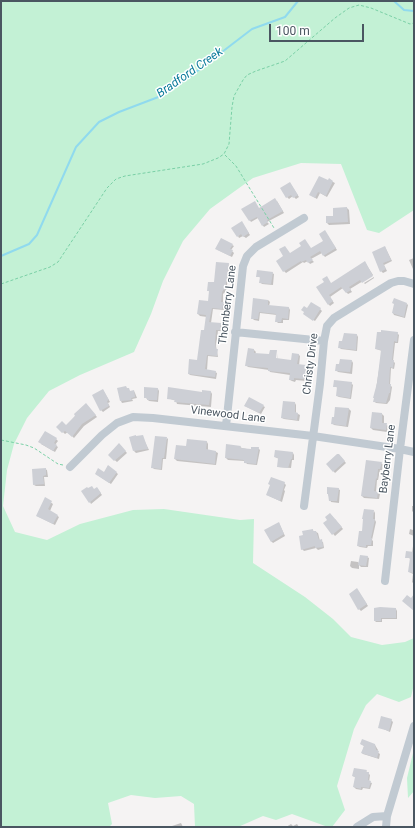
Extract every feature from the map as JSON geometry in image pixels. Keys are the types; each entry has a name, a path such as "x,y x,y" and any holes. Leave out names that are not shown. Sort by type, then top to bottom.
{"street":[{"name":"Thornberry Lane","path":"226,426 243,266 247,256 256,247 304,218"},
{"name":"Christy Drive","path":"304,506 327,326 330,321 358,302 391,283 404,281 414,284"},
{"path":"235,332 324,341"},
{"name":"Bayberry Lane","path":"385,581 414,340"},
{"name":"Vinewood Lane","path":"70,467 102,435 117,423 133,417 154,418 313,436 414,452"},
{"name":"Vinewood Lane","path":"400,449 414,447"},
{"path":"386,827 387,816 414,726"},
{"path":"357,827 373,817 387,816"}],"path":[{"path":"1,284 50,267 58,262 107,188 116,179 125,176 203,164 224,154 229,144 234,96 239,85 247,75 285,61 335,18 349,8 359,5 371,8 410,24 414,23"},
{"path":"224,154 236,166 278,234"},
{"path":"1,440 34,448 58,464 70,467"}],"green space":[{"path":"1,1 414,1 414,210 379,233 367,230 341,164 301,163 253,178 210,209 183,241 163,281 151,314 134,352 80,375 49,391 27,418 14,444 7,470 3,506 15,532 47,540 80,524 133,510 164,509 240,520 254,519 253,563 305,597 333,619 351,637 382,645 405,642 414,638 414,684 411,697 399,702 377,694 366,705 354,729 337,786 345,810 332,827 328,827 292,814 276,820 263,816 238,827 195,827 194,804 181,796 155,798 131,795 108,803 112,824 109,827 1,827"},
{"path":"414,749 414,791 408,798 407,778"}],"building":[{"path":"319,176 328,180 329,178 333,181 326,196 318,192 315,198 309,195"},
{"path":"290,182 298,195 293,198 291,195 286,198 280,188"},
{"path":"275,198 283,211 267,220 268,222 262,226 257,217 249,221 241,209 255,201 259,208"},
{"path":"347,207 348,222 326,223 326,216 333,216 333,208"},
{"path":"242,221 249,233 243,237 241,234 237,237 231,228"},
{"path":"325,230 336,248 323,256 320,251 310,257 313,260 308,263 306,260 301,261 283,272 276,261 283,256 279,249 285,246 290,253 301,246 299,243 305,239 311,248 323,241 319,234"},
{"path":"221,238 233,244 230,249 233,250 230,256 215,249"},
{"path":"385,246 391,260 383,263 386,269 380,272 372,252"},
{"path":"365,261 373,276 362,283 360,280 349,287 351,290 346,293 341,287 329,295 333,301 328,305 316,287 324,282 322,279 327,276 331,283"},
{"path":"216,262 229,263 225,290 224,289 222,292 221,302 224,302 222,309 212,308 209,322 221,323 220,330 216,330 215,343 216,349 218,349 217,356 207,355 205,369 216,371 215,377 188,374 189,359 197,360 201,330 204,330 206,315 197,314 199,300 208,301 208,282 214,282"},
{"path":"257,270 273,272 271,284 259,283 260,277 256,277"},
{"path":"253,298 268,300 268,305 289,307 288,319 282,318 281,322 275,322 276,314 259,312 258,319 251,319"},
{"path":"394,298 407,303 404,317 392,313 394,304 392,303"},
{"path":"311,302 321,308 313,321 303,314 304,312 301,310 304,306 307,308"},
{"path":"381,330 398,332 397,342 394,341 392,360 394,360 393,368 390,367 390,393 386,403 373,402 381,350 375,349 377,332 381,332"},
{"path":"344,333 357,334 356,350 338,348 339,341 342,341"},
{"path":"248,348 254,349 254,353 269,354 270,350 277,350 276,358 291,360 292,353 299,354 297,364 306,365 304,379 294,378 294,380 289,380 290,373 268,371 268,368 245,366"},
{"path":"340,359 352,360 350,372 335,371 336,364 339,364"},
{"path":"334,380 352,382 350,398 336,396 337,387 333,387"},
{"path":"126,386 130,391 134,390 135,397 131,398 132,400 120,401 117,388"},
{"path":"144,387 158,388 157,400 147,400 147,398 144,398"},
{"path":"168,387 202,392 202,390 211,391 209,405 174,402 175,400 167,399"},
{"path":"103,389 109,400 107,401 109,406 100,411 92,395"},
{"path":"249,397 264,405 259,413 244,406"},
{"path":"283,401 295,402 295,412 298,413 297,420 281,418"},
{"path":"86,403 96,415 82,424 72,437 65,431 62,433 56,427 62,421 66,425 75,416 74,414"},
{"path":"335,407 349,408 346,426 331,424 332,417 334,417"},
{"path":"372,412 382,413 382,423 387,423 386,430 370,428"},
{"path":"45,431 57,438 54,443 57,445 53,451 38,442"},
{"path":"143,435 148,449 133,451 129,437"},
{"path":"155,436 167,437 161,469 151,468"},
{"path":"187,439 207,441 206,449 216,451 215,464 174,459 176,445 186,446"},
{"path":"119,443 126,451 114,461 108,455"},
{"path":"226,444 251,449 251,447 259,447 256,464 244,463 244,460 225,458"},
{"path":"275,450 293,452 288,468 277,467 278,458 274,457"},
{"path":"337,454 339,454 345,461 333,472 326,464"},
{"path":"366,460 382,462 380,469 378,469 374,491 378,492 377,498 361,496"},
{"path":"108,465 117,472 109,483 95,474 98,468 104,472"},
{"path":"46,468 46,475 43,476 44,484 33,485 32,469"},
{"path":"271,477 285,482 280,501 266,495"},
{"path":"92,486 94,489 97,487 101,493 89,503 81,491"},
{"path":"327,487 339,488 337,501 329,501"},
{"path":"45,497 52,501 48,509 58,515 53,524 36,516"},
{"path":"364,509 374,510 373,519 375,519 371,545 366,545 366,547 357,546 359,531 362,531"},
{"path":"330,513 342,527 332,535 323,523 327,520 325,517"},
{"path":"279,522 284,534 271,542 264,530"},
{"path":"313,529 313,531 316,531 319,540 322,539 323,547 315,548 315,546 301,550 299,536 303,535 302,531"},
{"path":"406,551 414,552 414,573 408,572 410,558 405,558"},
{"path":"360,555 368,556 366,566 358,565"},
{"path":"357,588 367,604 358,610 349,594"},
{"path":"414,594 414,611 402,601 407,595 411,598"},
{"path":"374,608 396,608 396,618 381,618 381,621 374,621"},
{"path":"381,716 392,719 389,731 378,728"},
{"path":"362,739 375,744 376,750 379,751 377,758 361,753 364,746 360,744"},
{"path":"354,768 367,770 366,772 369,772 368,780 371,781 369,788 361,787 361,789 353,787 355,777 352,776"}],"waterway":[{"name":"Bradford Creek","path":"1,256 29,244 37,235 76,147 99,122 119,112 161,96 192,75 252,29 285,17 298,1"},
{"name":"Bradford Creek","path":"394,1 404,10 414,11"}]}
